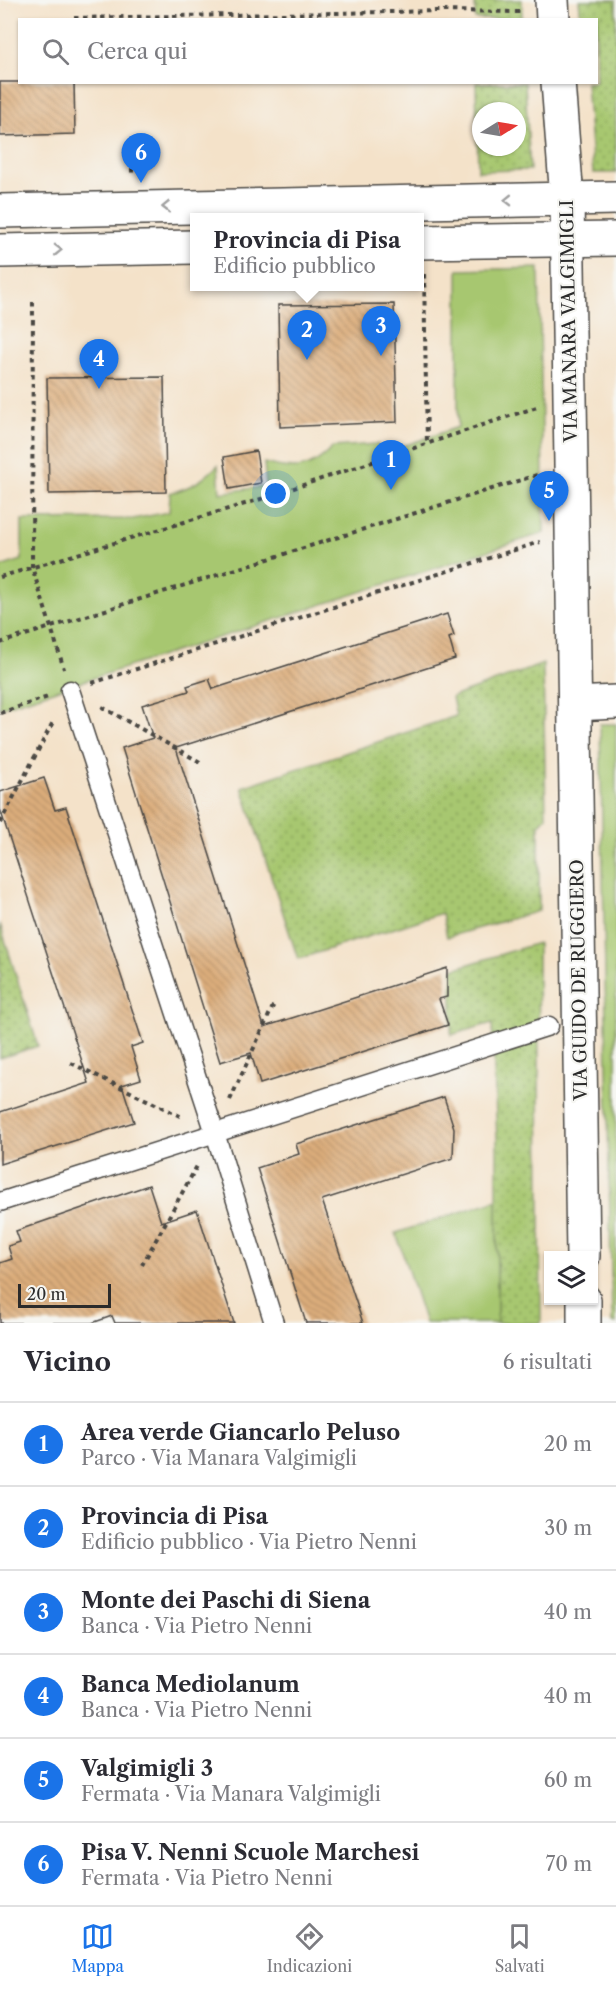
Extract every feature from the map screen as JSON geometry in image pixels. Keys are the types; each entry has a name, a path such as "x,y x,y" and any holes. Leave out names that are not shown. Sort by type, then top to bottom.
{"street":[{"name":"VIA MANARA VALGIMIGLI","path":"558,84 567,199 575,704"},
{"path":"0,211 616,198"},
{"path":"424,253 568,239 616,239"},
{"path":"0,251 190,247"},
{"path":"575,704 616,702"},
{"name":"VIA GUIDO DE RUGGIERO","path":"575,704 583,1251"},
{"path":"584,1305 584,1323"}],"lane":[{"path":"70,690 215,1133 274,1323"},
{"path":"0,1202 549,1026"}],"path":[{"path":"74,18 544,10"},
{"path":"423,291 427,444"},
{"path":"33,302 32,567 70,690 200,762"},
{"path":"0,577 255,501 546,404"},
{"path":"0,643 546,472"},
{"path":"0,713 547,540"},
{"path":"0,823 70,690"},
{"path":"142,1265 215,1133 275,1002"},
{"path":"71,1063 215,1133"}],"green space":[{"path":"475,0 522,0 522,18 475,18"},
{"path":"579,0 616,0 616,173 593,173 586,84 598,84 598,18 581,18"},
{"path":"476,84 525,84 530,170 478,171 478,156 526,156 526,102 476,102"},
{"path":"539,268 544,533 0,708 0,567 22,560 22,520 133,519 169,512 170,493 196,483 218,465 220,493 266,486 264,463 293,468 301,467 317,461 333,447 377,444 383,453 458,427 458,270"},
{"path":"543,664 546,817 539,825 539,911 447,937 442,913 298,959 242,787 456,716 452,697"},
{"path":"600,724 616,724 616,1323 612,1323"},
{"path":"0,924 38,1046 0,1058"},
{"path":"538,943 541,1323 497,1323 497,1140 492,1023 451,1035 453,969"},
{"path":"497,1200 497,1323 425,1323 396,1233"}],"building":[{"path":"0,82 74,84 75,134 0,136"},
{"path":"394,304 397,422 280,427 278,305"},
{"path":"164,377 166,492 49,494 47,378"},
{"path":"256,451 261,483 229,489 224,457"},
{"path":"447,614 454,636 449,638 455,659 176,748 264,1027 447,968 447,997 439,999 448,1025 260,1084 251,1053 220,1062 122,748 153,738 142,705 189,691 187,686 209,679 213,689"},
{"path":"44,778 55,810 66,807 143,1043 131,1047 141,1079 122,1085 134,1122 0,1164 0,1112 89,1083 0,809 0,792"},
{"path":"444,1097 454,1128 453,1158 322,1200 363,1323 306,1323 257,1168 299,1154 296,1144"},
{"path":"149,1185 161,1222 197,1210 234,1323 115,1323 112,1316 92,1323 0,1323 0,1263 12,1259 8,1246 20,1242 16,1231"}],"place":[{"name":"Pisa V. Nenni Scuole Marchesi","path":"141,183"},
{"name":"Monte dei Paschi di Siena","path":"381,356"},
{"name":"Provincia di Pisa","path":"307,360"},
{"name":"Banca Mediolanum","path":"99,389"},
{"name":"Area verde Giancarlo Peluso","path":"391,490"},
{"name":"Valgimigli 3","path":"549,521"}]}
